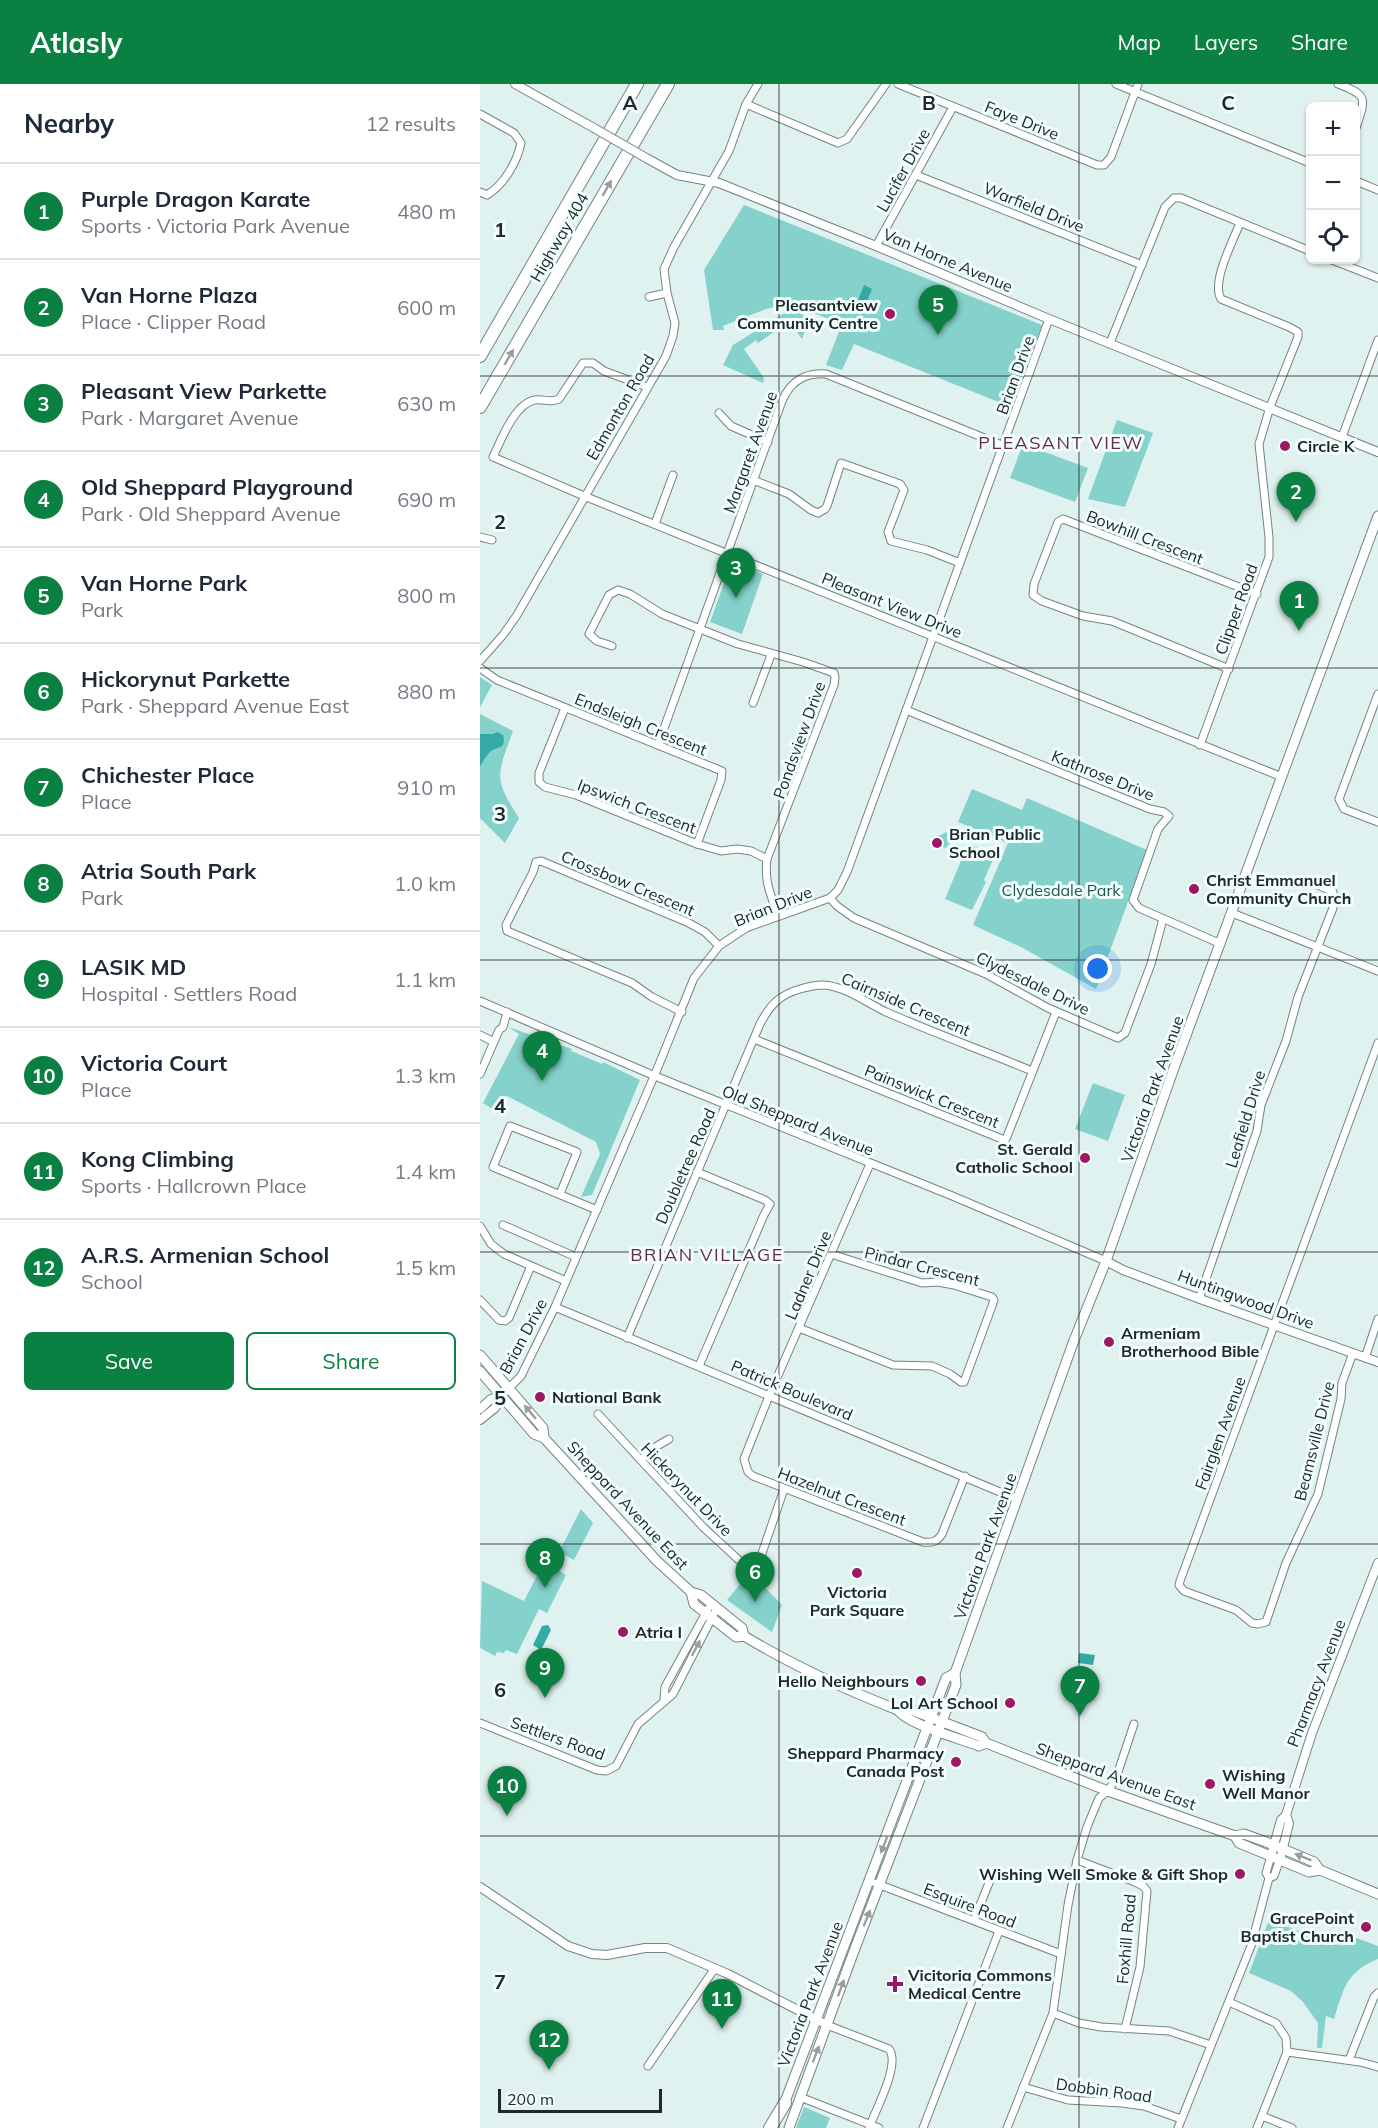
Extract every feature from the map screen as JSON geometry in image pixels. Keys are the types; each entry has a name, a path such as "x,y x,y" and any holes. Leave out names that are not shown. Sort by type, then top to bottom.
{"highway":[{"name":"Highway 404","path":"480,356 637,84"},
{"name":"Highway 404","path":"480,407 668,84"},
{"path":"770,2128 785,2103"}],"main road":[{"name":"Victoria Park Avenue","path":"789,2128 956,1685 955,1673 1073,1343 1106,1261 1174,1068 1378,516"},
{"name":"Sheppard Avenue East","path":"480,1354 543,1428 544,1438"},
{"name":"Sheppard Avenue East","path":"480,1371 534,1434 544,1438 630,1533 691,1592 701,1595 742,1628 744,1636"},
{"name":"Sheppard Avenue East","path":"691,1592 694,1604 736,1637 744,1636 790,1663 829,1682 898,1710 906,1708 929,1723 979,1746 986,1743 1108,1791 1235,1836 1244,1833 1314,1862 1320,1870 1378,1894"},
{"name":"Victoria Park Avenue","path":"776,2128 946,1678 955,1673"},
{"name":"Sheppard Avenue East","path":"1235,1836 1239,1843 1309,1872 1320,1870"}],"street":[{"name":"Van Horne Avenue","path":"515,84 677,175 718,183 1378,452"},
{"name":"Edmonton Road","path":"480,661 517,615 666,356 675,323 667,293 664,269 674,247 729,151 746,104 758,84"},
{"path":"746,104 838,143 847,139 886,84"},
{"name":"Faye Drive","path":"898,84 1097,165 1104,165 1111,157 1135,92"},
{"path":"1116,84 1306,161"},
{"path":"1135,92 1138,84"},
{"path":"1338,84 1359,92 1363,107 1360,116"},
{"name":"Lucifer Drive","path":"876,246 953,107"},
{"path":"480,114 514,133 521,143 519,152 498,189 487,195 480,192"},
{"name":"Warfield Drive","path":"916,175 1142,265"},
{"path":"1360,183 1378,190"},
{"path":"1110,343 1165,207 1174,198 1181,198 1306,249"},
{"name":"Clipper Road","path":"1200,745 1269,557 1269,537 1258,444 1269,407 1298,338 1298,332 1289,327 1221,299 1217,293 1218,279 1240,223"},
{"path":"1342,264 1378,278"},
{"path":"649,297 667,293"},
{"name":"Brian Drive","path":"501,1396 521,1376 555,1307 655,1076 694,978 719,946 746,927 830,897 838,890 847,872 1049,319"},
{"path":"1342,437 1378,340"},
{"name":"Pleasant View Drive","path":"647,387 604,372 593,363 583,363 559,399 533,400 520,407 493,457 584,496 1282,777"},
{"name":"Margaret Avenue","path":"658,745 787,391 798,379 818,373 826,374 1004,446"},
{"path":"719,413 731,426 768,442"},
{"path":"753,480 789,494 818,513 825,510 827,506 841,463 900,484 904,494 888,532 891,541 927,550 960,563"},
{"path":"655,524 673,475"},
{"name":"Bowhill Crescent","path":"1229,669 1112,621 1083,616 1035,597 1032,591 1034,584 1057,523 1066,519 1257,594"},
{"path":"480,537 492,540"},
{"name":"Pondsview Drive","path":"612,646 597,641 589,634 609,596 618,590 630,594 662,614 738,644 831,671 836,678 767,859 768,889 778,916"},
{"path":"753,703 771,655"},
{"name":"Endsleigh Crescent","path":"480,668 497,680 722,771 721,780 697,844"},
{"path":"1378,694 1339,799 1344,809 1378,822"},
{"name":"Ipswich Crescent","path":"565,708 539,773 539,782 542,785 576,795 697,844 721,851 738,849 751,851 767,859"},
{"name":"Kathrose Drive","path":"906,710 1169,815 1156,834 1133,900 1139,908 1163,919"},
{"name":"Crossbow Crescent","path":"681,1012 652,997 632,983 507,931 506,925 536,862 541,861 687,922 705,932 719,946"},
{"name":"Leafield Drive","path":"1199,1299 1257,1131 1261,1105 1286,1041 1298,997 1334,908 1333,892 1318,885"},
{"name":"Clydesdale Drive","path":"830,897 837,906 854,918 986,974 1027,998 1118,1038 1125,1033 1151,964 1163,919"},
{"path":"1232,913 1378,971"},
{"path":"1163,919 1221,944"},
{"name":"Cairnside Crescent","path":"727,1105 770,1007 787,993 820,985 832,986 886,1011 1032,1071"},
{"name":"Old Sheppard Avenue","path":"480,1001 655,1076 950,1195 1106,1261"},
{"name":"Painswick Crescent","path":"754,1039 1006,1139 1056,1012"},
{"path":"480,1074 506,1014"},
{"path":"480,1035 494,1041"},
{"name":"Fairglen Avenue","path":"1252,1623 1242,1613 1184,1591 1179,1585 1378,1043"},
{"name":"Doubletree Road","path":"627,1338 727,1105"},
{"path":"560,1194 577,1152 510,1126 493,1167 597,1210"},
{"name":"Ladner Drive","path":"769,1396 870,1164"},
{"path":"697,1172 771,1204 764,1215 699,1366"},
{"path":"503,1225 576,1257"},
{"path":"480,1226 491,1244 504,1254 566,1281"},
{"name":"Pindar Crescent","path":"799,1328 892,1365 932,1366 964,1382 992,1306 994,1300 992,1298 954,1285 938,1282 922,1283 831,1254"},
{"name":"Huntingwood Drive","path":"1106,1261 1123,1270 1199,1299 1378,1362"},
{"path":"480,1300 499,1320 505,1321 509,1318 531,1266"},
{"name":"Patrick Boulevard","path":"555,1307 1017,1499"},
{"path":"1365,1358 1378,1319"},
{"name":"Beamsville Drive","path":"1252,1623 1266,1622 1286,1563 1318,1494 1341,1399 1342,1383 1353,1353"},
{"path":"480,1409 491,1399 501,1396"},
{"path":"480,1420 495,1408 501,1396"},
{"name":"Hazelnut Crescent","path":"769,1396 744,1460 748,1472 753,1476 784,1489 923,1542 931,1543 939,1539 942,1534 965,1476"},
{"name":"Hickorynut Drive","path":"598,1414 703,1527 741,1562 756,1565 759,1562 784,1489"},
{"path":"641,1460 652,1449 669,1438"},
{"name":"Pharmacy Avenue","path":"1178,2128 1251,1946 1269,1878 1274,1876 1275,1857 1289,1823 1286,1815 1312,1733 1378,1563"},
{"name":"Settlers Road","path":"480,1723 597,1770 606,1771 616,1766 638,1724 664,1700 665,1687 714,1606"},
{"path":"1006,2128 1053,2013 1077,1860 1086,1827 1099,1798 1108,1791 1116,1778 1134,1724"},
{"name":"Foxhill Road","path":"1077,1860 1135,1882 1147,1891 1140,1967 1125,2029"},
{"path":"974,1920 993,1873"},
{"name":"Esquire Road","path":"870,1881 1061,1954"},
{"path":"480,1887 568,1946 592,1954 607,1955 645,1948 667,1948 715,1968 827,2025 890,2049 894,2062 869,2126"},
{"path":"923,2128 999,1931"},
{"path":"648,2066 715,1968"},
{"path":"1349,2060 1374,1996 1378,1993"},
{"path":"1229,2002 1276,2024 1286,2038 1287,2052 1257,2128"},
{"path":"1053,2013 1079,2023 1125,2029 1169,2031 1211,2045"},
{"path":"1287,2052 1349,2060 1378,2067"},
{"name":"Dobbin Road","path":"1023,2087 1068,2100 1144,2106 1182,2119"},
{"path":"800,2097 879,2128"},
{"path":"1262,2116 1292,2128"}],"green space":[{"path":"744,205 1042,325 1011,407 854,344 842,370 826,365 842,324 790,304 766,309 723,326 724,330 713,330 704,270"},
{"path":"793,310 803,315 808,322 802,339 789,322 758,343 756,340 744,349 764,378 763,383 723,365 733,345"},
{"path":"1117,420 1153,433 1125,507 1088,499"},
{"path":"1023,444 1088,468 1075,502 1010,478"},
{"path":"732,561 763,574 742,634 710,622"},
{"path":"480,677 492,685 480,707"},
{"path":"480,714 513,731 500,776 505,794 519,818 505,843 480,818"},
{"name":"Clydesdale Park","path":"972,789 1022,810 1027,798 1147,850 1096,989 1021,947 973,925 1008,843 958,822"},
{"path":"949,831 952,840 946,848 938,845 936,837"},
{"path":"968,844 995,855 984,880 986,882 972,910 945,899"},
{"path":"508,1027 572,1049 571,1051 602,1064 603,1062 640,1080 592,1195 581,1197 600,1154 596,1142 507,1096 494,1110 483,1103 519,1034"},
{"path":"1093,1083 1125,1095 1108,1141 1075,1129"},
{"path":"581,1509 593,1523 574,1560 559,1552"},
{"path":"544,1562 566,1575 547,1613 539,1609 517,1654 506,1650 504,1653 497,1652 495,1656 480,1648 482,1581 524,1601"},
{"path":"754,1576 782,1605 772,1632 727,1600 746,1577"},
{"path":"1269,1920 1337,1945 1343,1933 1378,1946 1378,1959 1359,1970 1348,1982 1334,2019 1326,2016 1322,2048 1317,2048 1318,2023 1303,2002 1291,1991 1249,1973"},
{"path":"804,2107 830,2118 826,2128 796,2128"}],"shaded area":[{"path":"864,285 872,289 865,306 857,303"},
{"path":"497,732 503,735 502,746 489,753 480,766 480,734"},
{"path":"548,1625 551,1630 541,1650 533,1645 542,1626"},
{"path":"1079,1653 1095,1655 1093,1665 1078,1663"}],"place":[{"name":"Pleasantview Community Centre","path":"890,314"},
{"name":"Van Horne Park","path":"938,335"},
{"name":"Circle K","path":"1285,446"},
{"name":"Van Horne Plaza","path":"1296,522"},
{"name":"Pleasant View Parkette","path":"736,598"},
{"name":"Purple Dragon Karate","path":"1299,631"},
{"name":"Brian Public School","path":"937,843"},
{"name":"Christ Emmanuel Community Church","path":"1194,889"},
{"name":"Old Sheppard Playground","path":"542,1081"},
{"name":"St. Gerald Catholic School","path":"1085,1158"},
{"name":"Armeniam Brotherhood Bible","path":"1109,1342"},
{"name":"National Bank","path":"540,1397"},
{"name":"Victoria Park Square","path":"857,1573"},
{"name":"Atria South Park","path":"545,1588"},
{"name":"Hickorynut Parkette","path":"755,1602"},
{"name":"Atria I","path":"623,1632"},
{"name":"Hello Neighbours","path":"921,1681"},
{"name":"LASIK MD","path":"545,1698"},
{"name":"Lol Art School","path":"1010,1703"},
{"name":"Chichester Place","path":"1080,1716"},
{"name":"Sheppard Pharmacy Canada Post","path":"956,1762"},
{"name":"Wishing Well Manor","path":"1210,1784"},
{"name":"Victoria Court","path":"507,1816"},
{"name":"Wishing Well Smoke & Gift Shop","path":"1240,1874"},
{"name":"GracePoint Baptist Church","path":"1366,1927"},
{"name":"Vicitoria Commons Medical Centre","path":"895,1984"},
{"name":"Kong Climbing","path":"722,2029"},
{"name":"A.R.S. Armenian School","path":"549,2070"}],"district":[{"name":"PLEASANT VIEW","path":"1061,443"},
{"name":"BRIAN VILLAGE","path":"707,1255"}]}
